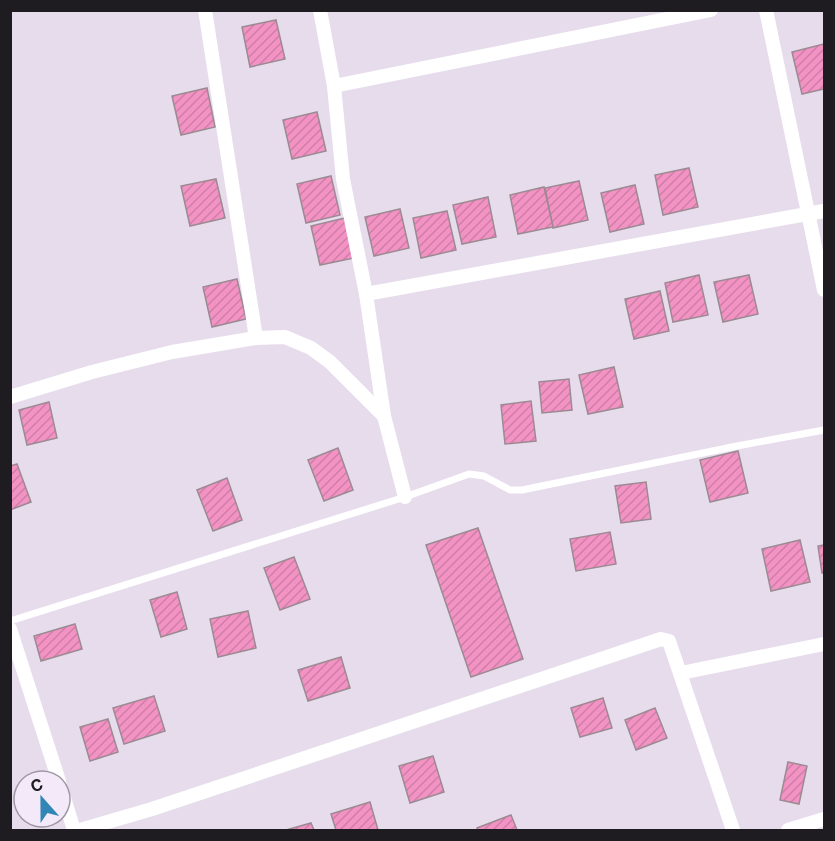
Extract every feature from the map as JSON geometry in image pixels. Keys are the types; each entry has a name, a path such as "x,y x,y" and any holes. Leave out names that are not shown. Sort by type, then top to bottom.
{"street":[{"path":"205,10 256,338"},
{"path":"320,10 334,86 343,179 366,294 384,416 405,497"},
{"path":"334,86 711,10"},
{"path":"766,10 825,290"},
{"path":"366,294 825,211"},
{"path":"10,397 92,372 172,352 256,338 285,337 311,348 330,362 384,416"},
{"path":"10,629 55,769"},
{"path":"80,831 661,639 669,641 734,831"},
{"path":"681,673 825,644"},
{"path":"788,831 825,819"}],"lane":[{"path":"10,621 405,497 469,474 484,476 510,490 522,490 825,430"}],"building":[{"path":"276,20 285,59 250,67 242,27"},
{"path":"824,44 824,89 802,94 792,52"},
{"path":"207,88 215,127 181,135 172,96"},
{"path":"317,112 326,151 292,159 283,120"},
{"path":"689,168 698,207 663,215 655,175"},
{"path":"331,176 340,215 306,223 297,184"},
{"path":"216,179 225,218 190,226 181,186"},
{"path":"579,181 588,220 553,228 545,188"},
{"path":"635,185 644,224 610,232 601,193"},
{"path":"544,187 553,227 518,234 510,195"},
{"path":"488,197 496,237 462,244 453,205"},
{"path":"400,209 409,248 374,256 365,217"},
{"path":"447,211 456,250 421,258 413,218"},
{"path":"345,218 354,258 320,265 311,226"},
{"path":"699,275 708,315 673,322 665,283"},
{"path":"749,275 758,314 723,322 714,282"},
{"path":"237,279 246,319 212,327 203,287"},
{"path":"660,291 669,331 634,339 625,299"},
{"path":"614,367 623,407 588,414 579,375"},
{"path":"569,379 572,410 542,413 539,382"},
{"path":"531,401 536,441 505,444 501,405"},
{"path":"49,402 57,438 27,445 19,410"},
{"path":"338,448 353,490 324,501 308,460"},
{"path":"738,451 748,493 710,502 700,460"},
{"path":"17,464 31,502 10,510 10,466"},
{"path":"227,478 242,520 213,531 197,490"},
{"path":"646,482 651,519 621,523 615,486"},
{"path":"478,528 523,659 471,677 426,545"},
{"path":"610,532 616,564 576,571 570,539"},
{"path":"800,540 810,582 771,591 762,549"},
{"path":"824,545 824,573 822,573 818,546"},
{"path":"294,557 310,599 280,610 264,568"},
{"path":"177,592 187,629 161,637 150,600"},
{"path":"248,611 256,648 218,657 210,619"},
{"path":"75,624 82,649 41,661 34,636"},
{"path":"341,657 350,688 308,701 298,670"},
{"path":"154,696 165,731 124,744 113,708"},
{"path":"603,698 612,728 580,737 571,708"},
{"path":"655,708 667,738 636,750 625,720"},
{"path":"108,719 118,752 90,761 80,727"},
{"path":"433,756 444,792 410,803 399,766"},
{"path":"788,762 807,766 799,804 780,800"},
{"path":"370,802 378,830 336,830 331,814"},
{"path":"511,815 517,830 478,830 477,828"},
{"path":"311,823 314,830 286,830"}]}
